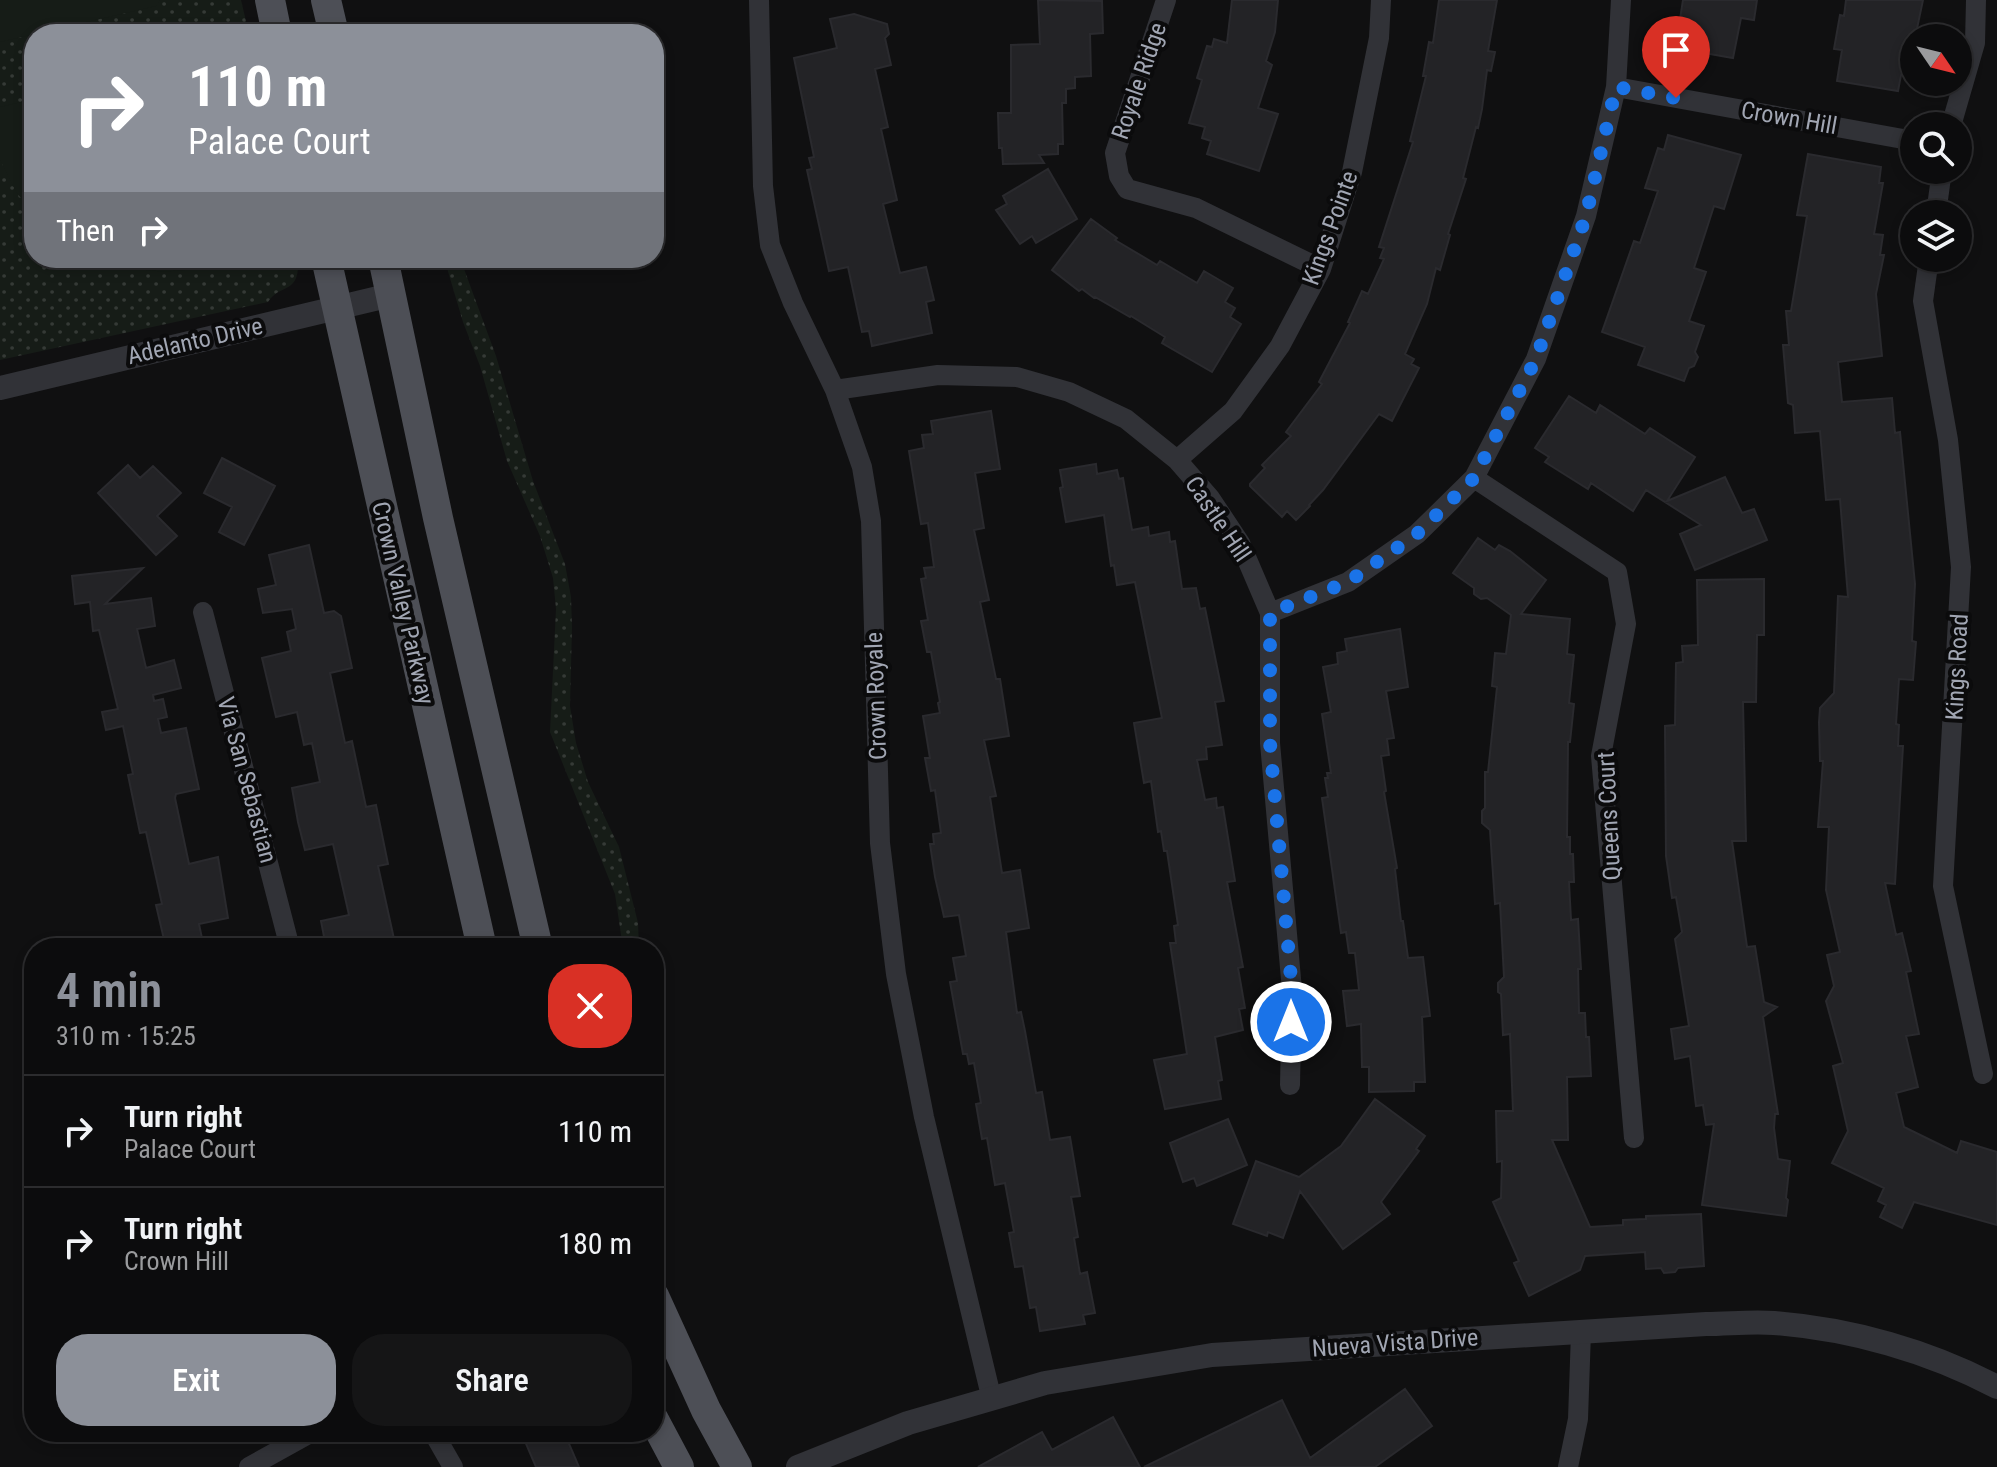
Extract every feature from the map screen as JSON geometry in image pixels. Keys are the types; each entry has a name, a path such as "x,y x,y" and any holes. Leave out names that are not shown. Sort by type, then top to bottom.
{"main road":[{"path":"270,0 275,24"},
{"path":"326,0 332,24"},
{"name":"Crown Valley Parkway","path":"328,268 480,938"},
{"path":"385,268 438,518 536,938"},
{"path":"664,1318 706,1410 737,1467"},
{"path":"664,1439 679,1467"}],"street":[{"name":"Crown Royale","path":"759,0 763,186 770,245 793,303 835,390 862,467 871,521 880,843 896,974 924,1117 992,1400"},
{"name":"Royale Ridge","path":"1166,0 1115,153 1123,183 1127,189 1196,208 1321,269"},
{"name":"Kings Pointe","path":"1177,460 1233,411 1280,346 1321,269 1352,172 1379,38 1381,0"},
{"path":"1270,613 1348,582 1417,534 1474,478 1536,359 1586,216 1616,87 1621,0"},
{"path":"1955,112 1975,43 1976,0"},
{"name":"Crown Hill","path":"1616,87 1900,138"},
{"name":"Kings Road","path":"1927,272 1923,301 1948,440 1961,567 1943,886 1983,1074"},
{"name":"Adelanto Drive","path":"0,388 391,295"},
{"name":"Castle Hill","path":"835,390 938,375 1017,377 1069,392 1126,419 1177,460 1210,498 1240,543 1270,613 1270,743 1292,990 1290,1085"},
{"name":"Queens Court","path":"1474,478 1617,572 1626,624 1601,756 1634,1138"},
{"name":"Via San Sebastian","path":"203,612 287,938"},
{"name":"Nueva Vista Drive","path":"798,1467 908,1423 1045,1383 1212,1355 1706,1324 1772,1323 1833,1332 1902,1348 1964,1370 1997,1387"},
{"path":"1568,1467 1578,1419 1581,1332"},
{"path":"249,1467 294,1442"},
{"path":"439,1442 453,1467"}],"shaded area":[{"path":"0,0 241,0 247,24 24,24 24,268 298,268 293,283 268,302 0,360"},
{"path":"0,0 160,0 156,6 78,24 24,24 24,36 0,42"},
{"path":"24,101 24,202 0,160 0,107"},
{"path":"133,268 198,268 176,271"},
{"path":"447,268 464,268 496,356 533,481 565,564 571,597 570,706 576,743 588,782 619,847 638,923 639,938 622,938 615,894 550,732 556,609 553,578 540,536 507,461 480,366"}],"building":[{"path":"1038,0 1102,1 1103,33 1090,34 1091,76 1075,77 1075,88 1066,89 1066,103 1062,103 1063,144 1058,144 1058,154 1039,155 1044,163 1003,164 1002,148 999,148 998,113 1011,113 1011,45 1040,44"},
{"path":"1232,0 1278,0 1275,32 1266,61 1272,65 1258,108 1278,114 1259,171 1207,154 1211,141 1202,138 1205,127 1189,123 1202,80 1197,78 1207,46 1212,47 1214,39 1227,43"},
{"path":"1439,0 1497,0 1488,51 1495,52 1491,71 1487,70 1478,128 1440,270 1436,268 1427,304 1405,354 1414,359 1411,364 1419,368 1392,421 1379,414 1310,506 1296,520 1287,511 1282,517 1250,484 1265,468 1262,465 1291,436 1286,432 1322,384 1319,382 1350,323 1362,291 1368,294 1384,259 1380,258 1384,248 1379,247 1413,142 1410,141 1426,76 1423,76 1429,42 1433,43"},
{"path":"1683,0 1757,0 1754,20 1741,18 1733,58 1681,49 1684,34 1678,32"},
{"path":"1846,0 1923,0 1918,24 1900,24 1898,91 1837,81 1842,50 1834,49 1840,15 1844,16"},
{"path":"854,14 887,24 889,34 885,38 891,65 875,69 888,127 881,129 897,200 883,204 900,273 926,267 934,300 926,302 932,333 872,346 869,331 862,332 848,267 829,271 807,170 812,169 809,158 814,157 794,58 837,48 830,19"},
{"path":"1668,135 1741,155 1724,209 1714,206 1694,268 1706,272 1689,321 1704,326 1695,352 1698,357 1684,381 1638,365 1645,347 1602,332 1634,241 1640,243 1658,191 1645,188 1658,148 1664,150"},
{"path":"1808,154 1881,167 1879,183 1883,183 1874,234 1883,235 1880,255 1884,255 1876,294 1882,356 1838,362 1842,402 1892,398 1895,433 1900,432 1915,584 1913,680 1899,679 1896,724 1899,725 1898,746 1903,746 1895,884 1885,883 1896,935 1902,933 1911,971 1906,972 1919,1034 1906,1036 1918,1087 1896,1093 1904,1127 1957,1153 1961,1141 1997,1152 1997,1225 1914,1202 1902,1228 1880,1217 1886,1205 1878,1201 1884,1188 1832,1163 1848,1131 1833,1066 1843,1063 1826,1001 1834,986 1827,955 1840,952 1826,890 1829,827 1818,827 1823,761 1820,761 1819,722 1820,708 1834,693 1838,596 1848,597 1840,499 1826,500 1820,431 1795,433 1793,405 1788,403 1783,345 1789,345 1786,311 1791,311 1807,216 1797,215"},
{"path":"1048,169 1077,219 1036,243 1032,236 1020,244 996,210 1007,204 1003,196"},
{"path":"1091,219 1117,238 1115,240 1157,265 1160,261 1197,283 1204,271 1233,288 1225,302 1235,308 1230,317 1241,324 1212,372 1162,343 1165,337 1082,289 1079,291 1052,270"},
{"path":"1569,396 1596,413 1600,405 1645,434 1650,428 1695,457 1667,501 1725,477 1742,513 1754,509 1767,540 1695,570 1680,534 1701,525 1646,490 1633,511 1591,483 1588,489 1545,462 1549,457 1535,448"},
{"path":"991,411 1000,469 975,473 984,528 974,530 989,600 980,602 996,679 1000,679 1009,736 984,740 996,796 990,797 1002,873 1020,870 1029,928 1006,932 1017,1013 1021,1012 1036,1093 1042,1092 1050,1140 1070,1137 1080,1196 1071,1197 1078,1237 1074,1238 1080,1274 1087,1272 1095,1313 1083,1315 1085,1324 1040,1331 1036,1307 1030,1308 1023,1266 1015,1267 1009,1233 1014,1232 1005,1183 995,1185 987,1138 982,1139 976,1104 981,1103 974,1063 969,1064 967,1054 963,1054 950,982 957,981 953,958 966,956 959,915 944,917 935,877 930,844 934,844 933,834 941,833 935,790 931,791 925,758 930,758 923,716 940,713 931,652 927,652 921,621 928,620 921,579 926,578 924,568 934,567 928,523 921,524 909,451 924,448 922,435 933,434 931,421"},
{"path":"222,458 275,486 244,545 219,532 232,507 204,493"},
{"path":"1096,464 1097,474 1117,470 1119,479 1123,478 1132,530 1148,527 1149,536 1169,532 1170,542 1175,541 1182,589 1196,588 1200,609 1205,608 1224,701 1215,702 1222,745 1206,747 1207,759 1197,760 1205,800 1216,798 1217,808 1223,807 1235,881 1227,882 1243,967 1238,968 1245,1008 1239,1009 1243,1030 1215,1037 1222,1080 1218,1081 1221,1099 1165,1109 1154,1060 1187,1054 1170,943 1176,943 1174,926 1178,925 1167,851 1164,851 1161,831 1158,832 1151,781 1144,783 1134,723 1162,718 1135,582 1117,585 1114,565 1111,566 1104,515 1066,522 1060,470"},
{"path":"128,465 140,478 153,466 181,493 157,516 177,536 156,555 98,493"},
{"path":"1478,538 1495,550 1499,545 1510,551 1546,580 1521,614 1570,619 1567,654 1574,655 1569,703 1574,704 1568,742 1567,837 1570,837 1570,854 1573,854 1574,882 1569,882 1571,920 1578,919 1581,969 1578,969 1579,1013 1585,1013 1591,1076 1567,1077 1568,1140 1552,1140 1590,1227 1623,1225 1623,1220 1646,1219 1646,1216 1701,1214 1704,1266 1678,1268 1675,1272 1664,1273 1661,1268 1646,1269 1645,1252 1585,1256 1580,1270 1529,1296 1514,1263 1519,1261 1493,1202 1501,1198 1502,1161 1497,1162 1496,1111 1513,1111 1510,1034 1503,1035 1501,994 1498,992 1498,983 1504,977 1500,903 1495,904 1490,830 1482,823 1482,811 1485,808 1485,772 1488,772 1497,687 1492,686 1495,653 1506,654 1511,615 1487,598 1481,599 1474,594 1474,588 1453,573"},
{"path":"309,545 324,613 334,611 341,616 352,668 330,673 345,743 352,741 366,807 376,805 388,864 378,866 394,938 324,938 321,921 349,915 333,844 305,850 298,822 292,788 320,782 312,743 304,745 297,712 276,717 262,658 291,651 287,632 296,629 292,609 263,613 258,589 276,585 269,555"},
{"path":"143,568 105,604 151,598 155,626 137,629 146,668 174,660 181,688 153,695 154,701 163,699 167,717 158,719 161,733 186,728 199,789 176,794 175,798 189,864 218,857 228,918 199,924 202,938 164,938 156,905 162,904 146,832 140,833 128,775 133,774 123,726 106,730 102,712 118,709 99,630 93,631 90,602 75,604 72,576"},
{"path":"1764,579 1764,635 1757,635 1756,702 1743,702 1746,841 1732,841 1747,947 1755,946 1764,1002 1777,1007 1763,1017 1778,1114 1775,1114 1774,1128 1778,1159 1790,1161 1786,1216 1702,1205 1714,1124 1706,1125 1703,1105 1696,1106 1690,1056 1675,1059 1671,1029 1689,1026 1675,939 1682,932 1676,897 1672,898 1666,856 1665,726 1675,725 1676,663 1683,662 1682,646 1698,645 1697,580"},
{"path":"1400,629 1408,687 1386,691 1394,738 1387,739 1389,755 1381,756 1397,868 1401,921 1408,958 1423,957 1430,1016 1422,1017 1425,1082 1414,1082 1414,1091 1369,1092 1369,1067 1362,1067 1361,1024 1347,1026 1343,991 1359,990 1355,953 1349,953 1346,932 1341,933 1322,798 1328,797 1325,778 1328,778 1327,773 1331,773 1322,714 1331,712 1323,667 1338,664 1337,653 1347,651 1345,639"},
{"path":"1375,1099 1425,1136 1416,1149 1419,1151 1381,1202 1390,1214 1343,1249 1300,1191 1283,1238 1233,1224 1256,1161 1299,1177 1341,1146"},
{"path":"1228,1119 1247,1165 1197,1186 1194,1178 1183,1182 1170,1143"},
{"path":"1405,1389 1432,1426 1375,1467 1144,1467 1282,1400 1310,1458"},
{"path":"1113,1417 1140,1467 978,1467 1042,1432 1052,1450"},
{"path":"525,1442 568,1442 579,1467 536,1467"}],"route":[{"path":"1291,1022 1292,990 1270,743 1270,613 1348,582 1417,534 1474,478 1536,359 1586,216 1616,87 1676,98"}]}
